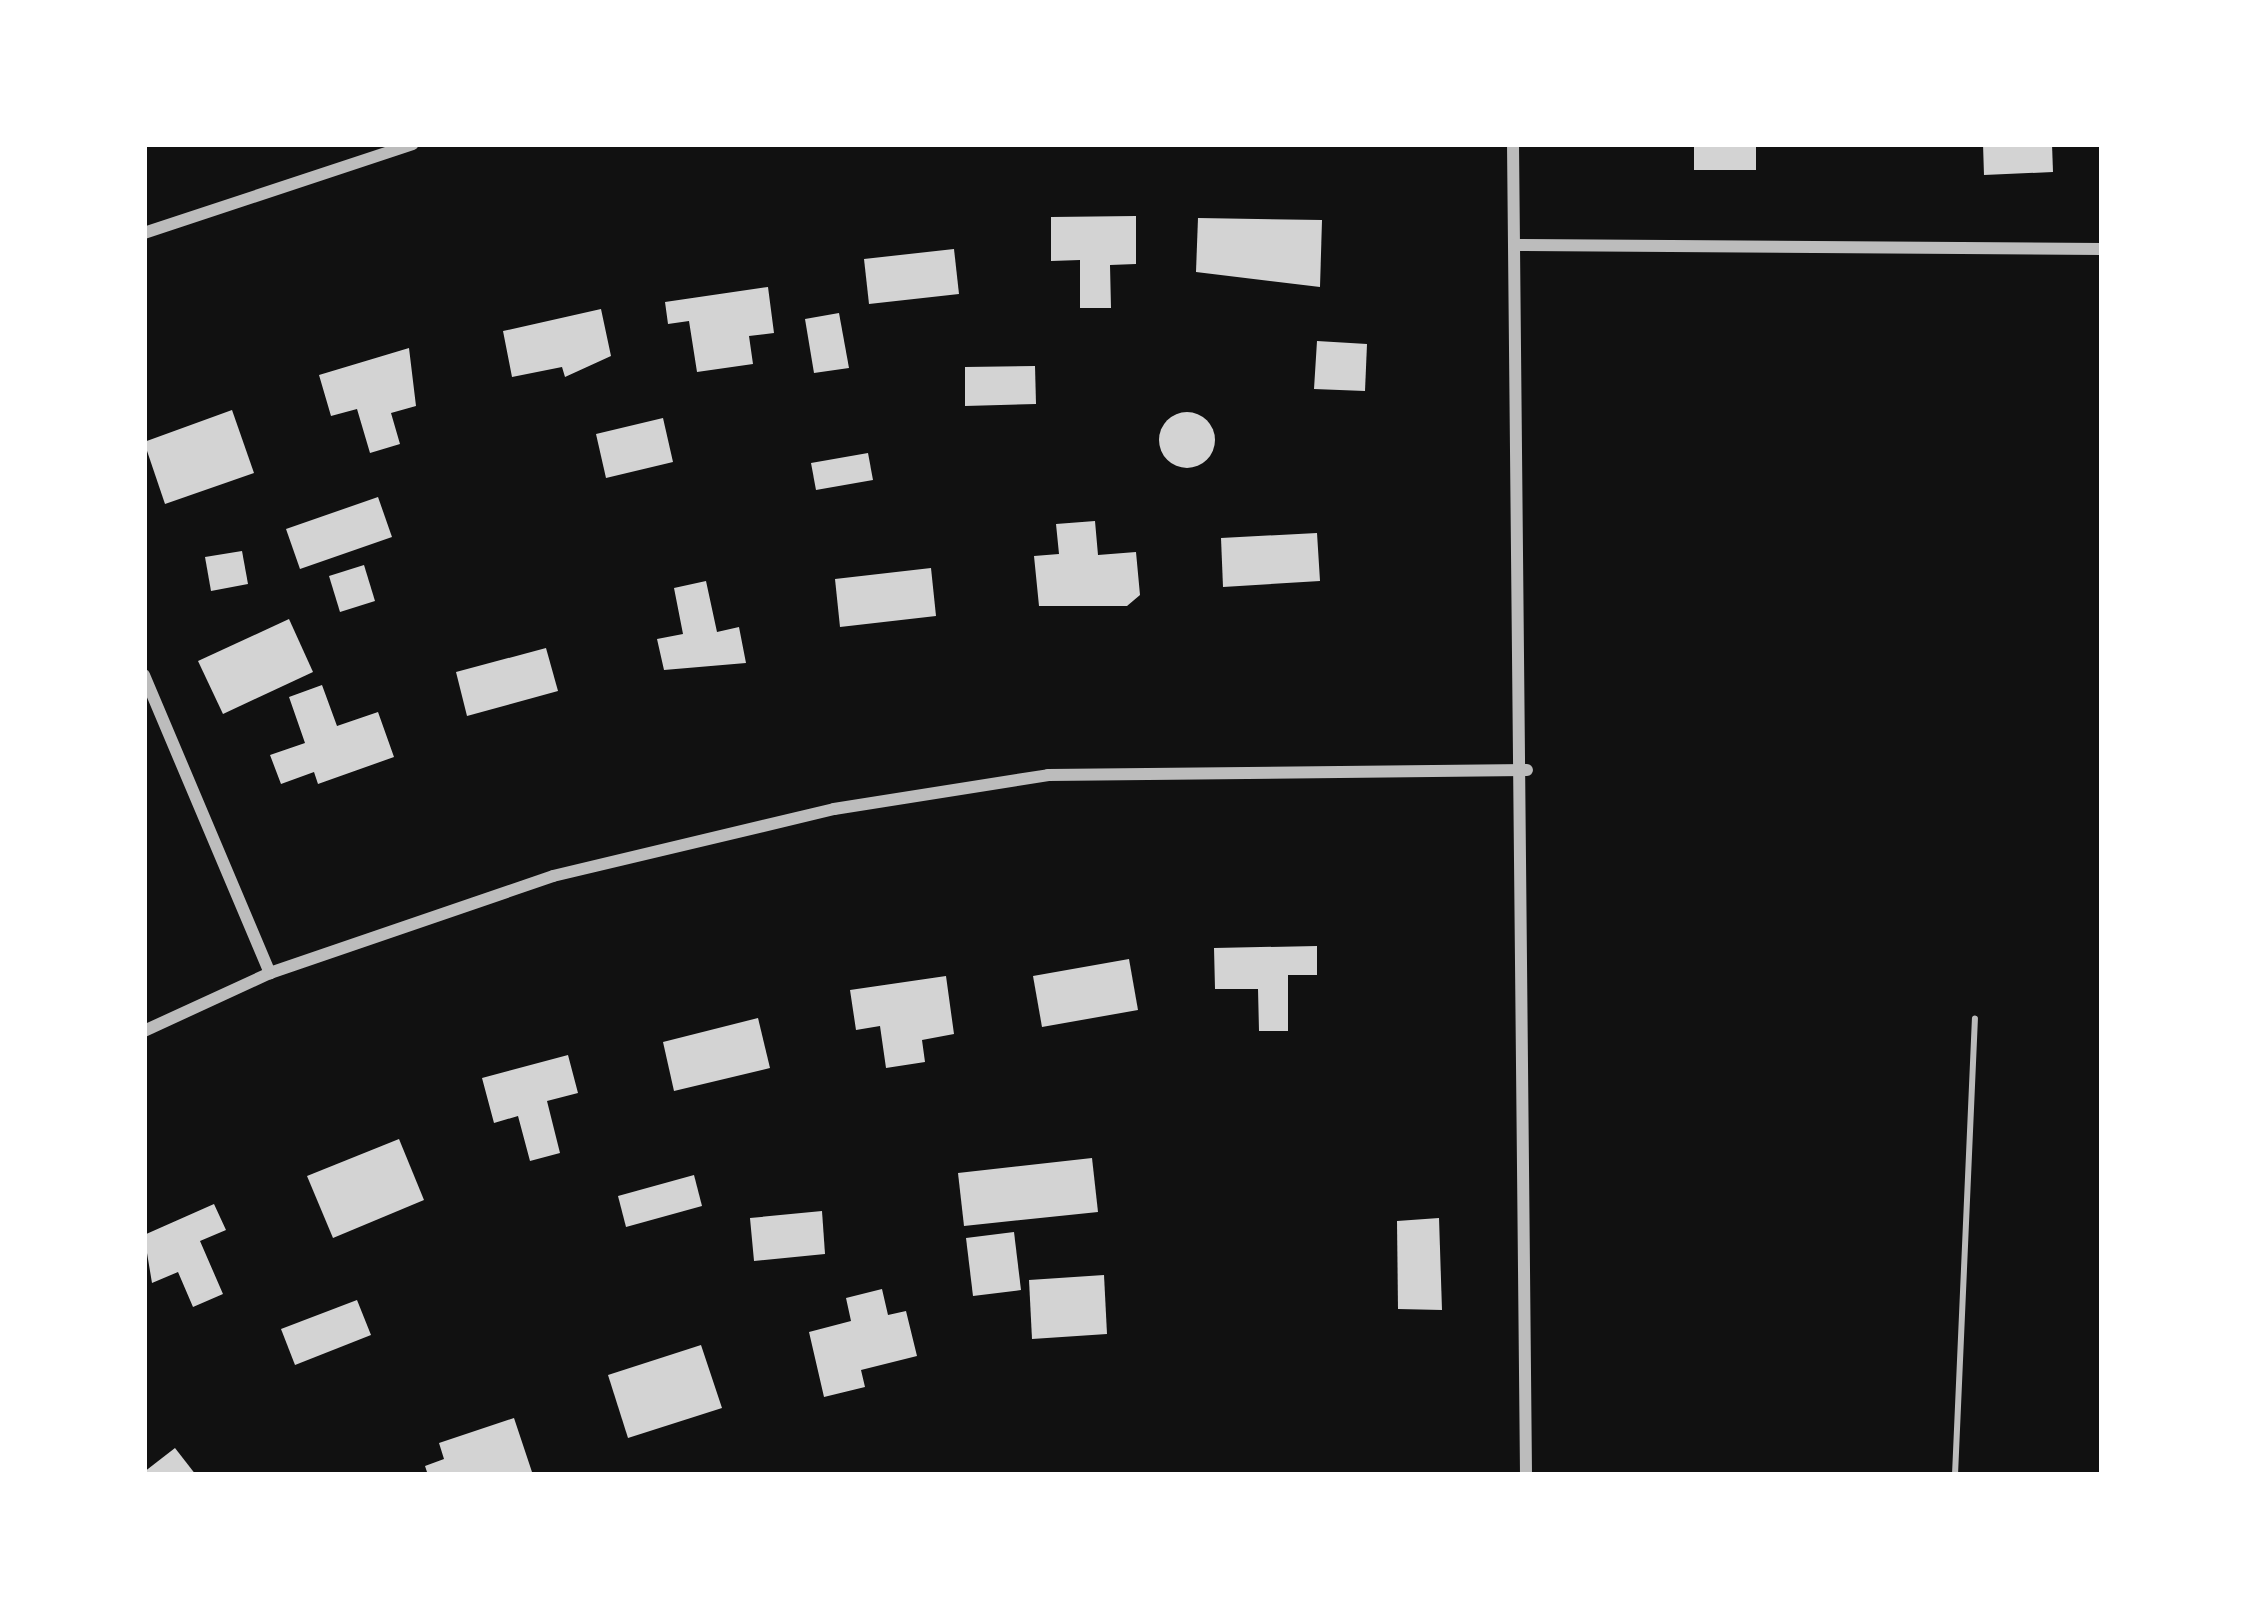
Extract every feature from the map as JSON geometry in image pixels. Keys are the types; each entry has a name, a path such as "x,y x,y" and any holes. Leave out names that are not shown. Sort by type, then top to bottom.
{"street":[{"path":"144,233 413,144"},
{"path":"1513,144 1527,770 1526,1475"},
{"path":"1514,245 2102,250"},
{"path":"144,675 270,973"},
{"path":"144,1031 270,973 553,876 984,785 1188,770 1527,770"}],"lane":[{"path":"1955,1475 1975,1018"}],"building":[{"path":"1694,144 1756,144 1756,170 1694,170"},
{"path":"1983,144 2052,144 2053,172 1984,175"},
{"path":"1136,216 1136,264 1110,265 1111,308 1080,308 1080,260 1051,261 1051,217"},
{"path":"1198,218 1322,220 1320,287 1196,272"},
{"path":"954,249 959,294 869,304 864,259"},
{"path":"768,287 774,333 749,336 753,364 697,372 689,321 668,324 665,302"},
{"path":"601,309 611,356 565,377 562,367 512,377 503,331"},
{"path":"839,313 849,368 814,373 805,319"},
{"path":"1317,341 1367,344 1365,391 1314,389"},
{"path":"409,348 416,406 391,413 400,444 370,453 357,409 331,416 319,375"},
{"path":"1035,366 1036,404 965,406 965,367"},
{"path":"232,410 254,473 165,504 144,442"},
{"path":"1187,412 1207,420 1215,440 1207,460 1187,468 1167,460 1159,440 1167,420"},
{"path":"663,418 673,462 606,478 596,434"},
{"path":"868,453 873,480 816,490 811,463"},
{"path":"378,497 392,537 300,569 286,529"},
{"path":"1095,521 1098,555 1136,552 1140,595 1127,606 1039,606 1034,556 1059,554 1056,524"},
{"path":"1317,533 1320,581 1223,587 1221,538"},
{"path":"242,551 248,584 211,591 205,557"},
{"path":"364,565 375,601 340,612 329,576"},
{"path":"931,568 936,616 840,627 835,579"},
{"path":"706,581 717,632 739,627 746,663 664,670 657,639 683,634 674,588"},
{"path":"289,619 313,672 223,714 198,661"},
{"path":"546,648 558,691 467,716 456,672"},
{"path":"322,685 337,726 378,712 394,757 318,784 314,772 281,784 270,755 305,743 289,697"},
{"path":"1317,946 1317,975 1288,975 1288,1031 1259,1031 1258,989 1215,989 1214,948"},
{"path":"1129,959 1138,1010 1042,1027 1033,976"},
{"path":"946,976 954,1034 922,1040 925,1062 886,1068 880,1026 856,1030 850,990"},
{"path":"758,1018 770,1068 674,1091 663,1042"},
{"path":"568,1055 578,1093 547,1101 560,1153 530,1161 518,1116 494,1123 482,1078"},
{"path":"399,1139 424,1200 333,1238 307,1176"},
{"path":"1092,1158 1098,1212 964,1226 958,1173"},
{"path":"694,1175 702,1206 626,1227 618,1196"},
{"path":"214,1204 226,1230 200,1241 223,1294 193,1307 178,1272 152,1283 144,1235"},
{"path":"822,1211 825,1254 754,1261 750,1218"},
{"path":"1439,1218 1442,1310 1398,1309 1397,1221"},
{"path":"1014,1232 1021,1290 973,1296 966,1238"},
{"path":"1104,1275 1107,1334 1032,1339 1029,1280"},
{"path":"882,1289 888,1315 906,1311 917,1356 861,1370 865,1387 824,1397 809,1332 851,1321 846,1298"},
{"path":"357,1300 371,1335 295,1365 281,1329"},
{"path":"701,1345 722,1408 628,1438 608,1375"},
{"path":"514,1418 533,1475 428,1475 425,1466 444,1459 439,1443"},
{"path":"175,1448 196,1475 144,1475 144,1472"}]}
